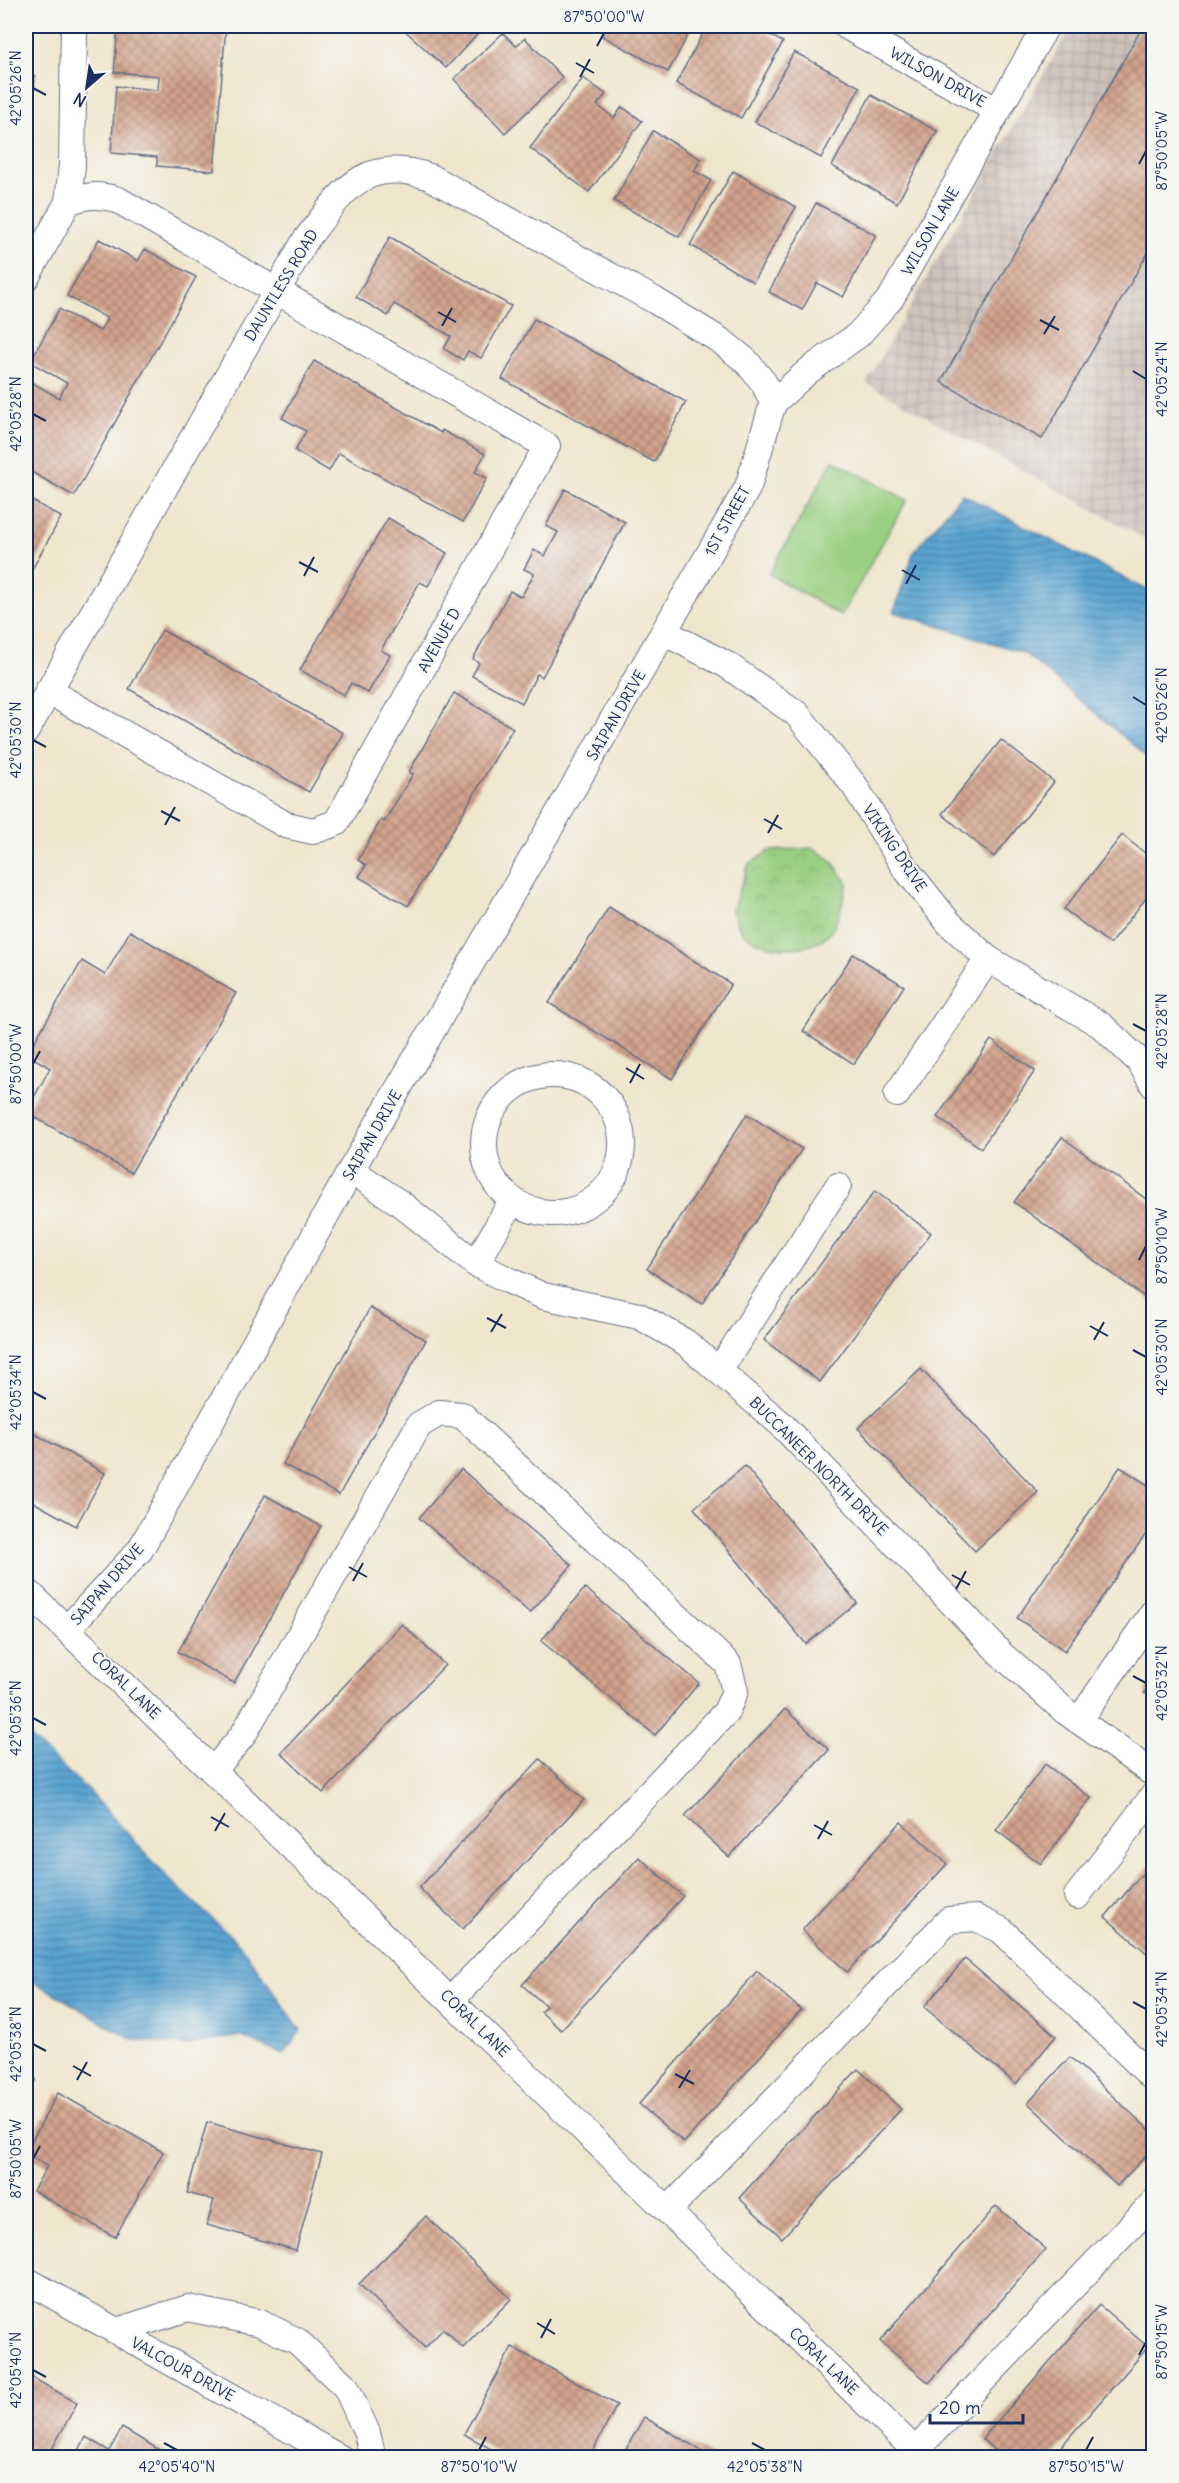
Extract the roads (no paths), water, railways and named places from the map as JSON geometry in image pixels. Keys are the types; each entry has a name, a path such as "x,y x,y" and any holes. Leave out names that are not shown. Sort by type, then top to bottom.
{"street":[{"path":"26,278 68,202 72,165 74,26"},
{"name":"WILSON DRIVE","path":"846,26 998,111"},
{"name":"WILSON LANE","path":"773,403 807,372 858,335 891,298 1046,26"},
{"name":"DAUNTLESS ROAD","path":"26,730 304,241 344,190 359,178 381,172 416,172 430,177 644,294 721,341 746,361 764,383 773,403"},
{"path":"68,202 84,196 104,196 118,200 276,290"},
{"name":"AVENUE D","path":"48,691 286,825 313,831 336,823 547,446 276,290"},
{"name":"1ST STREET","path":"664,632 748,487 773,403"},
{"name":"VIKING DRIVE","path":"664,632 727,665 796,714 854,785 905,868 949,923 988,959 1101,1025 1140,1062 1154,1086"},
{"name":"SAIPAN DRIVE","path":"67,1629 140,1550 351,1170 664,632"},
{"path":"897,1094 988,959"},
{"path":"563,1074 589,1084 609,1102 621,1126 622,1154 613,1180 594,1201 569,1212 541,1212 512,1201 495,1184 485,1158 484,1132 494,1107 512,1087 536,1076 563,1074"},
{"name":"BUCCANEER NORTH DRIVE","path":"351,1170 401,1204 476,1264 543,1296 639,1316 685,1342 720,1369 781,1424 1002,1655 1079,1721 1154,1774"},
{"path":"720,1369 838,1186"},
{"path":"476,1264 512,1201"},
{"path":"214,1770 243,1735 419,1425 439,1413 462,1415 728,1664 735,1691 726,1712 451,2000"},
{"name":"CORAL LANE","path":"26,1590 920,2454"},
{"path":"1079,1721 1154,1611"},
{"path":"1077,1896 1154,1795"},
{"path":"668,2210 949,1920 976,1918 1001,1930 1154,2079"},
{"path":"920,2454 1154,2202"},
{"name":"VALCOUR DRIVE","path":"26,2280 340,2457"},
{"path":"117,2331 188,2308 260,2324 297,2342 346,2387 367,2433 373,2457"}],"water":[{"path":"962,494 1153,593 1153,762 1024,653 894,612 914,551"},
{"path":"26,1734 89,1791 170,1880 241,1946 301,2030 284,2055 240,2036 187,2045 133,2040 26,1977"}]}
